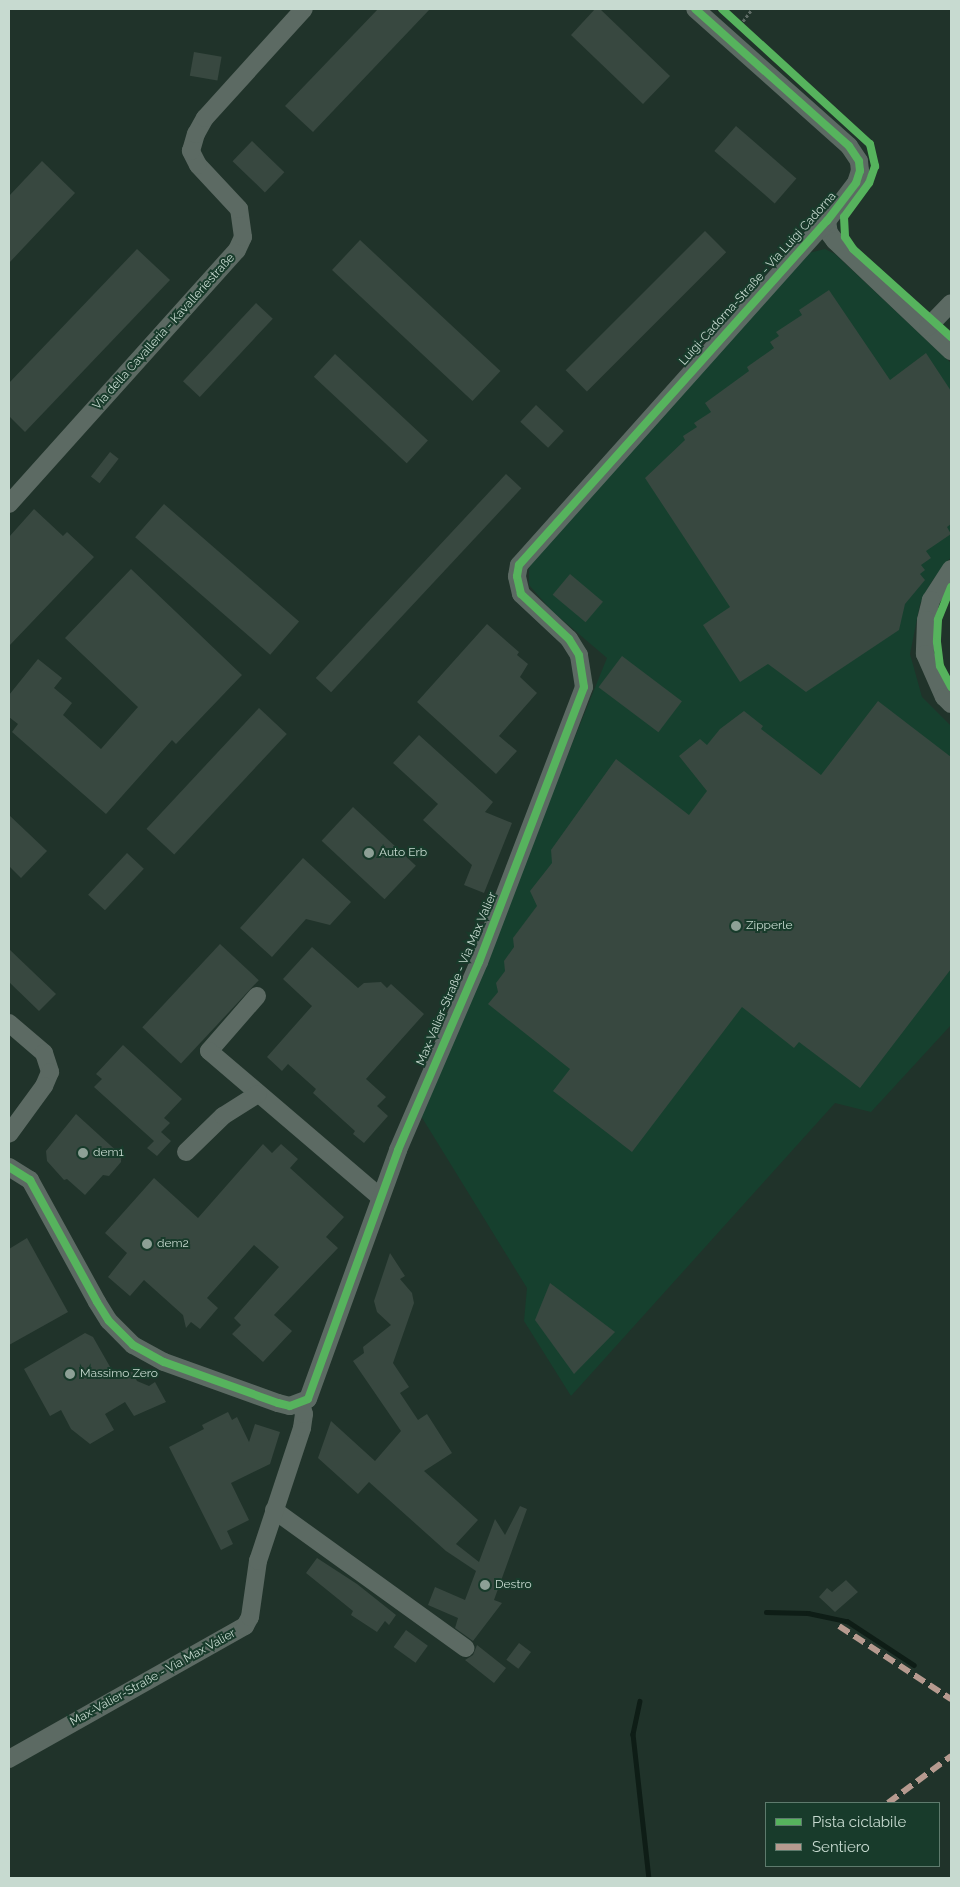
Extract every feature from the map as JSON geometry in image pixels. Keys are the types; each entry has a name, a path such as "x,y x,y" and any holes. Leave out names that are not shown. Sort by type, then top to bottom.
{"street":[{"name":"Via della Cavalleria - Kavalleriestraße","path":"9,504 237,250 243,230 239,209 198,166 192,151 196,134 205,118 304,9"},
{"name":"Luigi-Cadorna-Straße - Via Luigi Cadorna","path":"517,576 525,556 827,221 856,183 859,161 850,146 696,9"},
{"path":"827,221 829,234 835,241 928,327 951,351"},
{"path":"928,327 951,303"},
{"path":"951,569 931,600 926,620 925,654 944,697 951,704"},
{"name":"Max-Valier-Straße - Via Max Valier","path":"9,1759 245,1626 250,1616 258,1561 302,1428 304,1414 301,1404 314,1391 380,1197 479,962 584,687 579,655 569,639 521,594 517,576"},
{"path":"257,996 209,1051 380,1197"},
{"path":"9,1023 44,1053 50,1072 44,1086 9,1134"},
{"path":"186,1152 223,1116 258,1094"},
{"path":"9,1168 30,1180 97,1302 109,1321 133,1345 164,1362 243,1391 290,1406 301,1404"},
{"path":"274,1510 465,1648"}],"path":[{"path":"740,25 752,9"}],"shaded area":[{"path":"825,249 835,254 951,363 951,557 932,581 920,604 910,654 922,697 951,726 951,1025 871,1112 835,1103 571,1396 524,1321 527,1288 421,1116 607,658 552,611 529,585 529,569 534,556 809,253"}],"building":[{"path":"378,9 430,9 313,132 285,106"},
{"path":"595,9 600,9 670,76 643,104 571,35"},
{"path":"194,52 222,57 217,80 190,76"},
{"path":"736,126 796,178 775,203 714,151"},
{"path":"252,141 284,172 265,192 233,161"},
{"path":"42,161 75,193 9,263 9,196"},
{"path":"705,231 726,252 587,392 566,370"},
{"path":"360,240 500,371 472,401 332,270"},
{"path":"137,249 170,280 25,432 9,416 9,383"},
{"path":"829,290 890,380 926,353 951,391 951,524 947,527 951,534 926,551 931,558 921,565 925,570 920,574 925,580 905,604 899,630 806,692 768,664 740,682 703,625 730,607 645,478 685,440 683,436 697,427 694,423 711,412 705,403 749,371 747,367 774,348 770,342 779,336 776,332 802,315 799,310"},
{"path":"256,303 273,319 200,397 183,381"},
{"path":"335,354 428,441 407,463 314,377"},
{"path":"536,405 564,431 548,448 520,422"},
{"path":"110,452 119,459 100,483 91,476"},
{"path":"506,474 521,488 331,692 316,678"},
{"path":"164,504 299,621 270,655 135,537"},
{"path":"34,509 63,536 67,532 94,557 9,646 9,537"},
{"path":"131,569 242,675 176,744 172,740 106,814 12,732 18,724 9,717 9,695 38,659 62,678 54,688 72,703 63,715 101,749 138,707 65,638"},
{"path":"570,574 603,602 586,622 553,595"},
{"path":"487,624 519,652 517,655 528,664 520,677 537,693 499,736 517,751 496,774 417,702"},
{"path":"622,656 682,701 658,732 599,687"},
{"name":"Zipperle","path":"878,701 951,757 951,969 860,1088 799,1042 794,1048 742,1007 632,1152 553,1091 570,1069 488,1004 498,992 496,983 505,971 504,961 514,947 513,938 537,906 530,891 552,863 551,850 616,759 689,815 707,791 679,756 700,739 707,745 720,729 744,711 763,726 761,729 821,775"},
{"path":"259,708 287,734 174,855 146,829"},
{"path":"419,735 493,802 485,812 512,823 484,893 464,885 472,865 423,820 438,804 393,763"},
{"name":"Auto Erb","path":"353,807 416,866 385,899 322,841"},
{"path":"9,815 47,851 21,878 9,866"},
{"path":"127,853 144,869 105,910 88,895"},
{"path":"303,858 351,902 330,925 306,919 272,957 240,928"},
{"path":"220,944 259,980 181,1064 142,1027"},
{"path":"312,947 358,988 364,983 381,982 387,988 391,984 424,1014 366,1079 386,1097 377,1106 388,1116 364,1143 353,1134 355,1131 313,1093 316,1089 288,1064 282,1071 267,1057 312,1006 283,979"},
{"path":"9,949 56,994 39,1011 9,982"},
{"path":"123,1045 182,1099 164,1118 170,1123 161,1132 171,1141 157,1156 147,1148 154,1141 94,1087 102,1079 96,1074"},
{"name":"dem1","path":"76,1114 121,1155 121,1162 109,1176 103,1175 85,1195 67,1179 64,1180 47,1161 46,1151"},
{"path":"263,1144 272,1153 281,1144 298,1159 290,1168 344,1217 326,1237 338,1248 274,1315 292,1331 263,1362 232,1334 241,1325 234,1318 279,1267 254,1245 207,1298 218,1308 200,1329 191,1322 186,1328 183,1315 144,1280 130,1296 108,1277 127,1253 105,1233 154,1178 198,1218"},
{"path":"27,1238 68,1312 9,1345 9,1249"},
{"path":"390,1253 405,1276 400,1279 412,1293 414,1303 393,1363 409,1387 400,1393 418,1420 427,1414 452,1453 424,1471 478,1520 456,1544 479,1562 495,1519 505,1535 520,1506 527,1509 494,1600 502,1603 473,1641 455,1628 458,1618 428,1605 435,1587 465,1600 476,1571 446,1551 369,1482 358,1494 318,1458 331,1421 375,1461 401,1431 353,1361 364,1353 363,1347 391,1325 377,1312 374,1301"},
{"path":"550,1283 615,1332 574,1374 535,1320"},
{"path":"85,1333 93,1337 117,1379 132,1371 137,1381 149,1386 155,1382 166,1402 134,1416 125,1402 105,1414 114,1430 90,1444 71,1429 61,1410 50,1416 24,1369"},
{"path":"228,1412 232,1420 237,1417 249,1442 255,1424 280,1432 270,1464 231,1483 249,1520 227,1531 233,1544 221,1550 169,1447 204,1429 202,1425"},
{"path":"317,1558 357,1584 396,1615 389,1625 385,1621 377,1632 351,1615 353,1611 306,1573"},
{"path":"846,1580 858,1592 835,1612 819,1597 827,1588 832,1592"},
{"path":"406,1630 428,1646 415,1663 394,1647"},
{"path":"519,1643 531,1652 518,1669 506,1660"},
{"path":"477,1645 506,1668 494,1683 465,1660 473,1655"}],"waterway":[{"path":"766,1612 808,1613 847,1621 914,1665"},
{"path":"640,1701 633,1734 649,1878"}],"marked path":[{"path":"839,1626 951,1699"},
{"path":"889,1802 951,1756"}],"cycle path":[{"path":"9,1167 30,1180 97,1302 109,1321 133,1345 164,1362 278,1403 290,1406 308,1399 398,1150 479,962 584,687 579,655 569,639 521,594 517,576 519,565 827,221 856,183 860,171 859,161 849,146 695,9"},
{"path":"722,9 870,144 875,166 869,183 844,217 845,237 853,249 951,337"},
{"path":"951,587 938,620 937,642 940,666 951,687"}],"place":[{"name":"Auto Erb","path":"369,853"},
{"name":"Zipperle","path":"736,926"},
{"name":"dem1","path":"83,1153"},
{"name":"dem2","path":"147,1244"},
{"name":"Massimo Zero","path":"70,1374"},
{"name":"Destro","path":"485,1585"}]}
